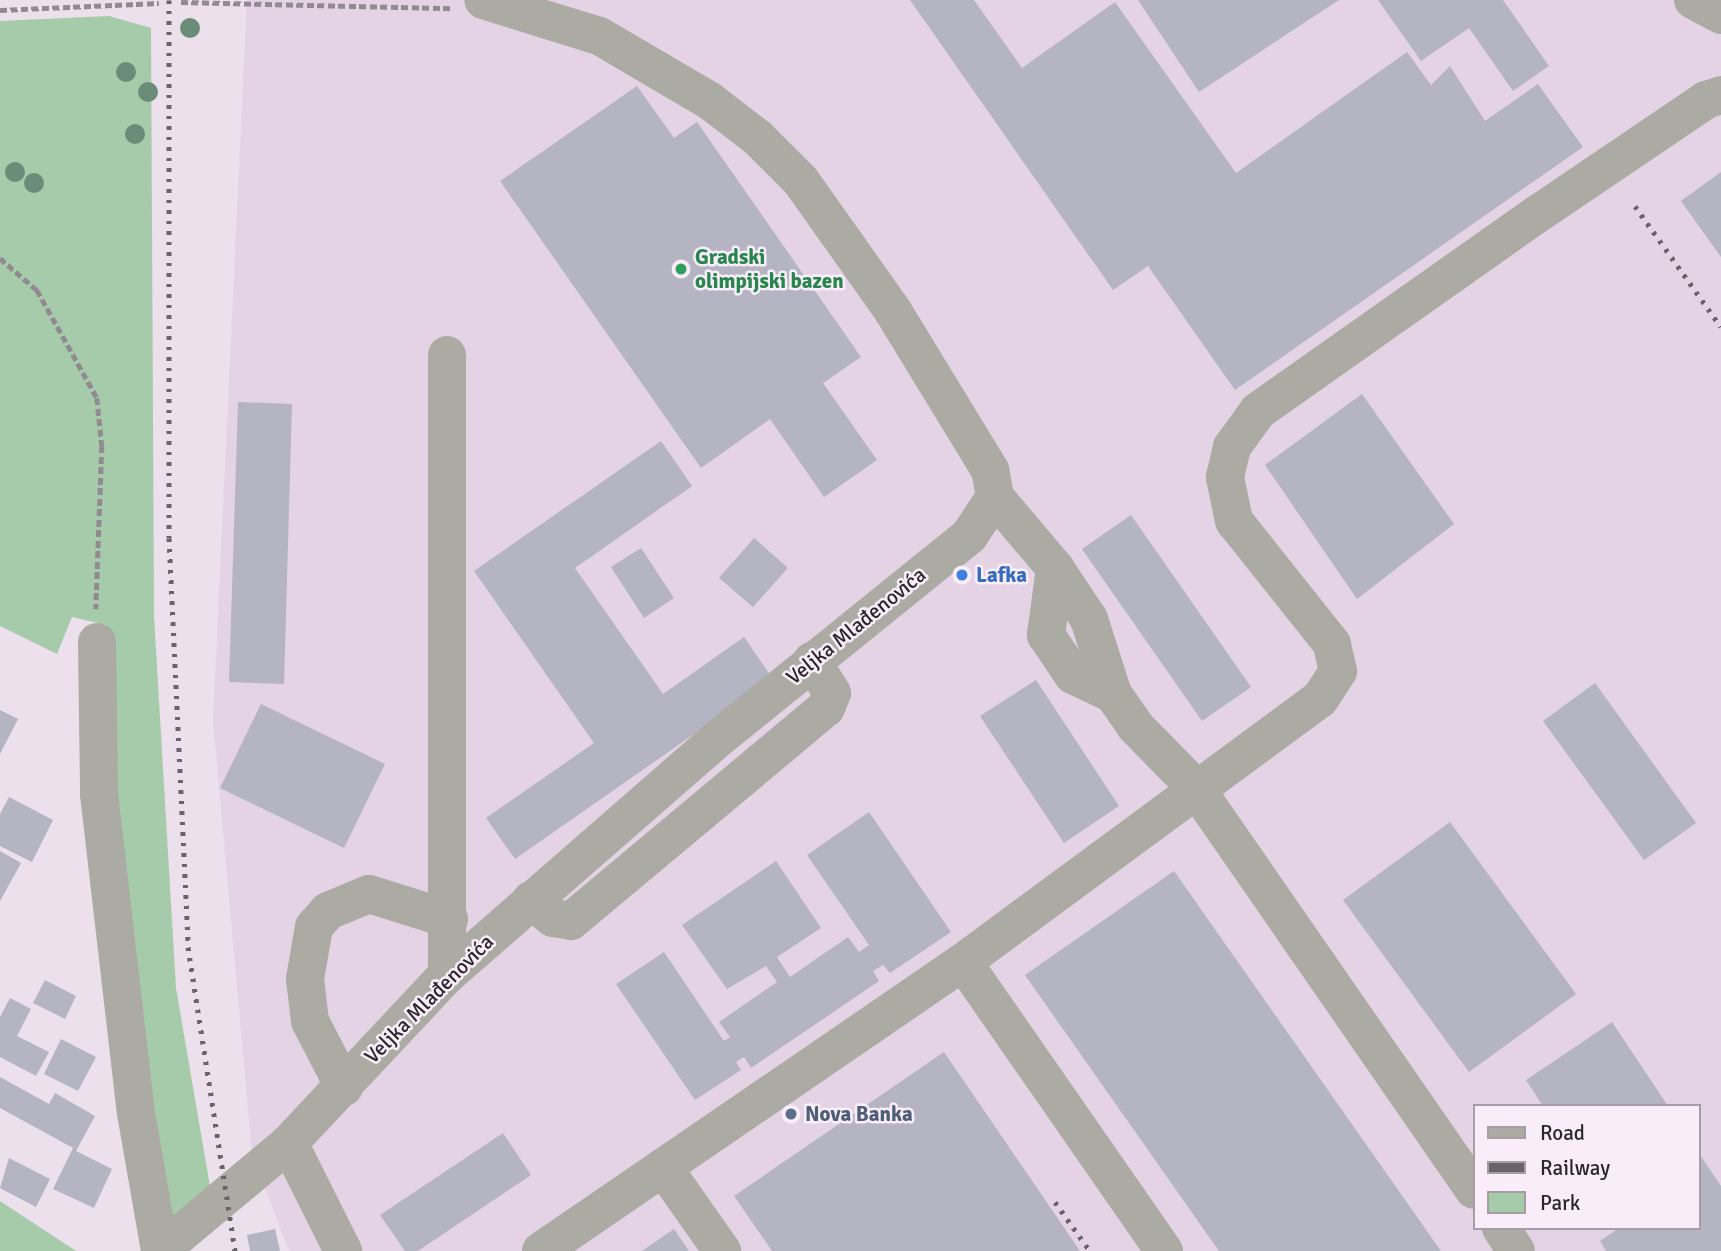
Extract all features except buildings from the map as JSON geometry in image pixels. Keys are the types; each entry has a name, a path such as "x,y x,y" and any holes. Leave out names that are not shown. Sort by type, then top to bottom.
{"street":[{"path":"1693,0 1721,15"},
{"path":"473,4 599,36 710,101 758,138 800,181 893,311 990,470 995,497 1055,568 1089,619 1113,694 1135,726 1195,787 1472,1187"},
{"path":"541,1251 963,962 1195,787 1320,699 1338,671 1332,645 1234,521 1225,477 1232,447 1258,411 1561,198 1706,100 1721,95"},
{"path":"447,355 447,975"},
{"name":"Veljka Mlađenovića","path":"160,1251 289,1143 447,975 531,900 812,662 969,536 995,497"},
{"path":"97,642 99,794 136,1112 160,1251"},
{"path":"344,1087 310,1021 305,979 314,927 337,905 369,894 449,919"},
{"path":"963,962 1164,1251"},
{"path":"289,1143 343,1251"},
{"path":"663,1167 722,1251"},
{"path":"1502,1230 1516,1251"}],"path":[{"path":"181,2 473,4"},
{"path":"0,10 159,3"},
{"path":"0,258 37,290 97,398 102,446 95,568 97,642"}],"shaded area":[{"path":"247,0 1695,0 1721,15 1721,1251 289,1251 252,1154 213,720"}],"green space":[{"path":"109,16 151,28 154,616 176,988 211,1192 172,1223 111,822 107,625 72,617 57,654 0,626 0,21"},
{"path":"0,1201 76,1251 0,1251"}],"railway":[{"path":"169,0 169,538 188,947 235,1251"},
{"path":"1635,206 1721,327"},
{"path":"1055,1202 1090,1251"}],"place":[{"name":"Gradski olimpijski bazen","path":"681,269"},
{"name":"Lafka","path":"962,575"},
{"name":"Nova Banka","path":"791,1114"}]}
